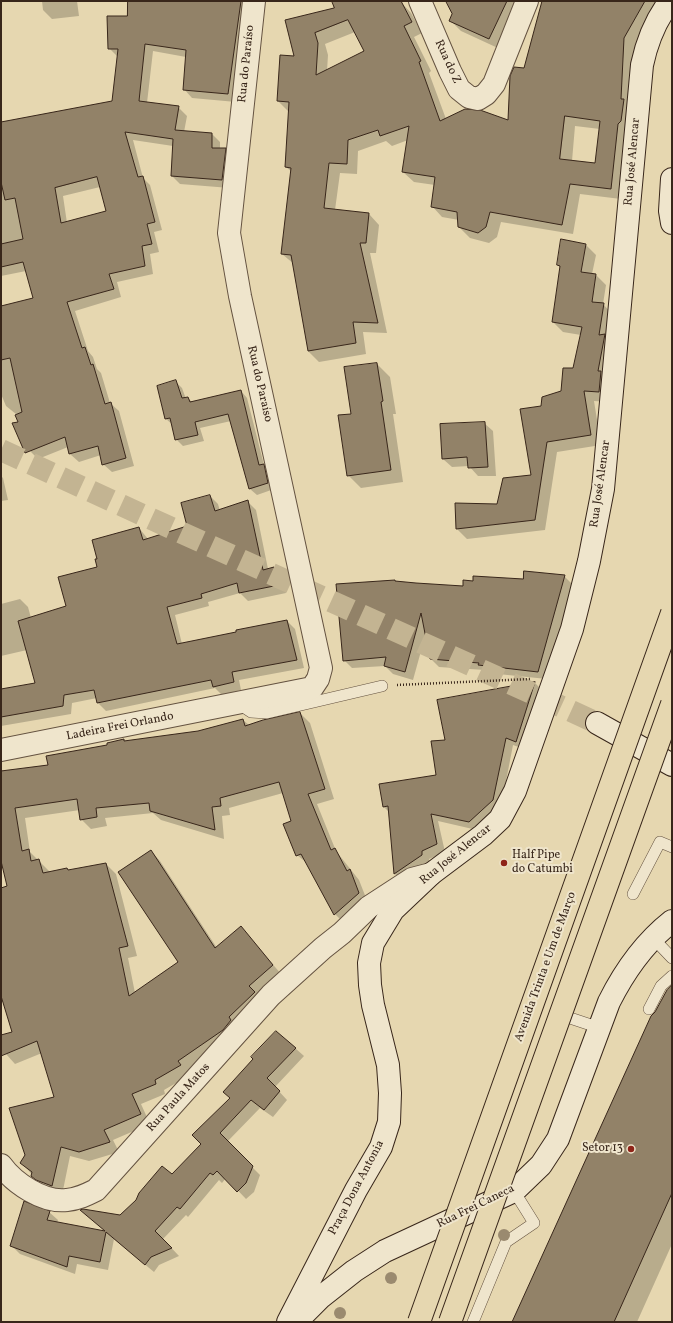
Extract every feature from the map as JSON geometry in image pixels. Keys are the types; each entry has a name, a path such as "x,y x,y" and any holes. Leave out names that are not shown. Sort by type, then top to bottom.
{"main road":[{"name":"Avenida Trinta e Um de Março","path":"419,1322 672,613"},
{"path":"450,1322 672,704"}],"street":[{"name":"Rua do Paraíso","path":"239,704 312,688 318,679 321,668 240,296 229,233 254,1"},
{"name":"Rua do Z","path":"420,1 459,89 469,97 478,99 486,94 494,84 527,1"},
{"name":"Rua José Alencar","path":"393,910 431,874 483,835 500,819 515,792 572,629 590,561 603,489 642,65 647,41 658,17 670,1"},
{"path":"672,179 670,211 672,224"},
{"name":"Ladeira Frei Orlando","path":"1,750 239,704"},
{"path":"672,733 641,736 606,728 672,765"},
{"name":"Rua Paula Matos","path":"1,1165 8,1175 31,1191 49,1197 65,1200 82,1197 96,1190 271,995 342,933 369,907 412,879 431,874"},
{"name":"Praça Dona Antonia","path":"288,1322 356,1190 381,1147 389,1122 390,1093 388,1065 373,1005 370,985 370,955 381,928 393,910"},
{"name":"Rua Frei Caneca","path":"296,1322 321,1297 354,1271 385,1251 514,1191 541,1165 558,1139 600,1028 619,983 632,962 653,938 672,921"},
{"path":"342,933 350,931 356,934 364,942 370,955"}],"lane":[{"path":"239,704 251,712 267,713 382,686"},
{"path":"633,894 660,842 672,847"},
{"path":"653,938 672,958"},
{"path":"649,1009 661,986 672,976"},
{"path":"567,1017 600,1028"},
{"path":"473,1322 506,1242 534,1222 514,1191"}],"path":[{"path":"382,686 555,678"}],"building":[{"path":"128,1 241,1 228,94 183,90 186,50 145,44 139,101 179,106 175,130 212,133 212,148 226,148 222,180 171,176 173,139 125,132 138,177 143,176 155,222 147,224 152,244 142,246 145,266 109,274 114,289 67,302 82,348 85,347 91,365 93,364 105,404 111,402 126,458 102,465 98,446 69,454 65,437 25,453 12,423 18,422 15,415 22,412 10,358 1,360 1,306 33,298 23,262 1,267 1,244 23,239 15,198 5,200 1,182 1,122 112,101 118,49 108,49 107,16 127,16","holes":["97,177 106,211 61,223 55,188"]},
{"path":"332,1 401,1 412,22 404,26 421,61 419,62 440,121 465,109 480,110 508,120 510,76 514,67 524,68 542,1 645,1 624,38 621,99 624,99 621,121 618,124 611,189 570,184 562,225 490,212 486,227 478,233 458,227 457,212 431,207 435,177 402,172 409,126 380,136 378,130 348,140 347,164 329,163 324,208 369,213 366,243 360,243 378,323 353,322 356,343 308,351 291,255 281,254 291,168 285,167 289,102 277,101 280,55 294,56 285,20 334,8","holes":["348,20 364,51 316,75 318,43 315,33","565,116 600,121 595,163 560,159"]},
{"path":"446,1 507,1 489,39 449,21 452,14"},
{"path":"561,239 586,244 581,272 596,274 592,302 604,303 599,335 605,334 598,371 601,371 599,392 584,391 591,435 547,442 535,520 456,529 455,503 497,504 503,478 531,475 520,409 541,406 542,397 561,391 563,368 573,368 582,327 552,322 560,266 557,265"},
{"path":"377,363 391,470 347,476 338,415 351,414 344,367"},
{"path":"176,380 182,398 188,397 190,402 241,390 259,465 264,464 268,483 249,489 228,414 195,422 198,435 175,440 170,418 165,419 157,386"},
{"path":"485,422 488,467 468,468 467,457 442,459 440,424"},
{"path":"210,495 215,511 248,500 263,570 274,567 279,585 239,593 237,583 201,594 202,598 167,607 177,644 287,620 297,660 232,672 234,682 213,687 211,680 97,703 94,690 64,695 63,706 1,717 1,689 35,683 18,621 66,606 58,577 97,567 95,559 97,559 92,540 139,527 143,540 187,526 181,503"},
{"path":"524,571 565,575 538,672 478,665 479,663 430,659 421,613 405,672 384,666 386,657 343,661 336,584 395,580 463,586 463,580 473,581 473,576 523,579"},
{"path":"535,682 516,742 506,738 493,800 469,822 431,814 437,844 422,851 422,855 394,874 388,806 383,807 379,784 436,775 431,741 445,740 437,700"},
{"path":"300,712 325,789 308,794 331,850 335,848 347,871 350,869 359,893 334,915 301,854 296,856 283,824 291,821 279,782 220,798 221,806 212,807 215,830 150,811 149,803 96,808 97,817 80,820 77,799 15,808 22,851 29,849 31,861 39,859 43,873 106,863 128,946 119,948 129,996 178,962 118,872 151,850 215,948 241,926 273,965 249,986 255,992 229,1017 231,1020 223,1030 178,1061 181,1065 155,1080 156,1084 132,1094 141,1114 104,1130 110,1142 79,1152 61,1147 52,1186 36,1180 31,1176 32,1172 20,1163 25,1155 9,1108 54,1097 37,1041 1,1056 1,1035 12,1032 1,996 1,888 7,886 1,861 1,771 48,765 46,756 107,745 107,743 124,739 124,741 198,731 243,719 245,726 263,720"},
{"name":"Setor 13","path":"672,985 672,1193 614,1322 512,1322 651,1016 655,1012 667,990"},
{"path":"276,1031 296,1048 267,1078 280,1091 264,1110 251,1100 220,1133 253,1166 246,1183 237,1192 217,1171 213,1175 210,1173 180,1209 177,1207 155,1231 172,1248 151,1257 145,1265 106,1232 100,1262 69,1256 67,1267 10,1246 24,1201 50,1211 47,1220 105,1231 80,1210 83,1209 120,1215 136,1200 139,1193 162,1166 172,1174 201,1144 192,1135 230,1098 223,1092 253,1059 251,1057"}],"tunnel":[{"path":"1,450 597,723"}],"place":[{"name":"Half Pipe do Catumbi","path":"504,863"},
{"name":"Setor 13","path":"631,1149"}]}
